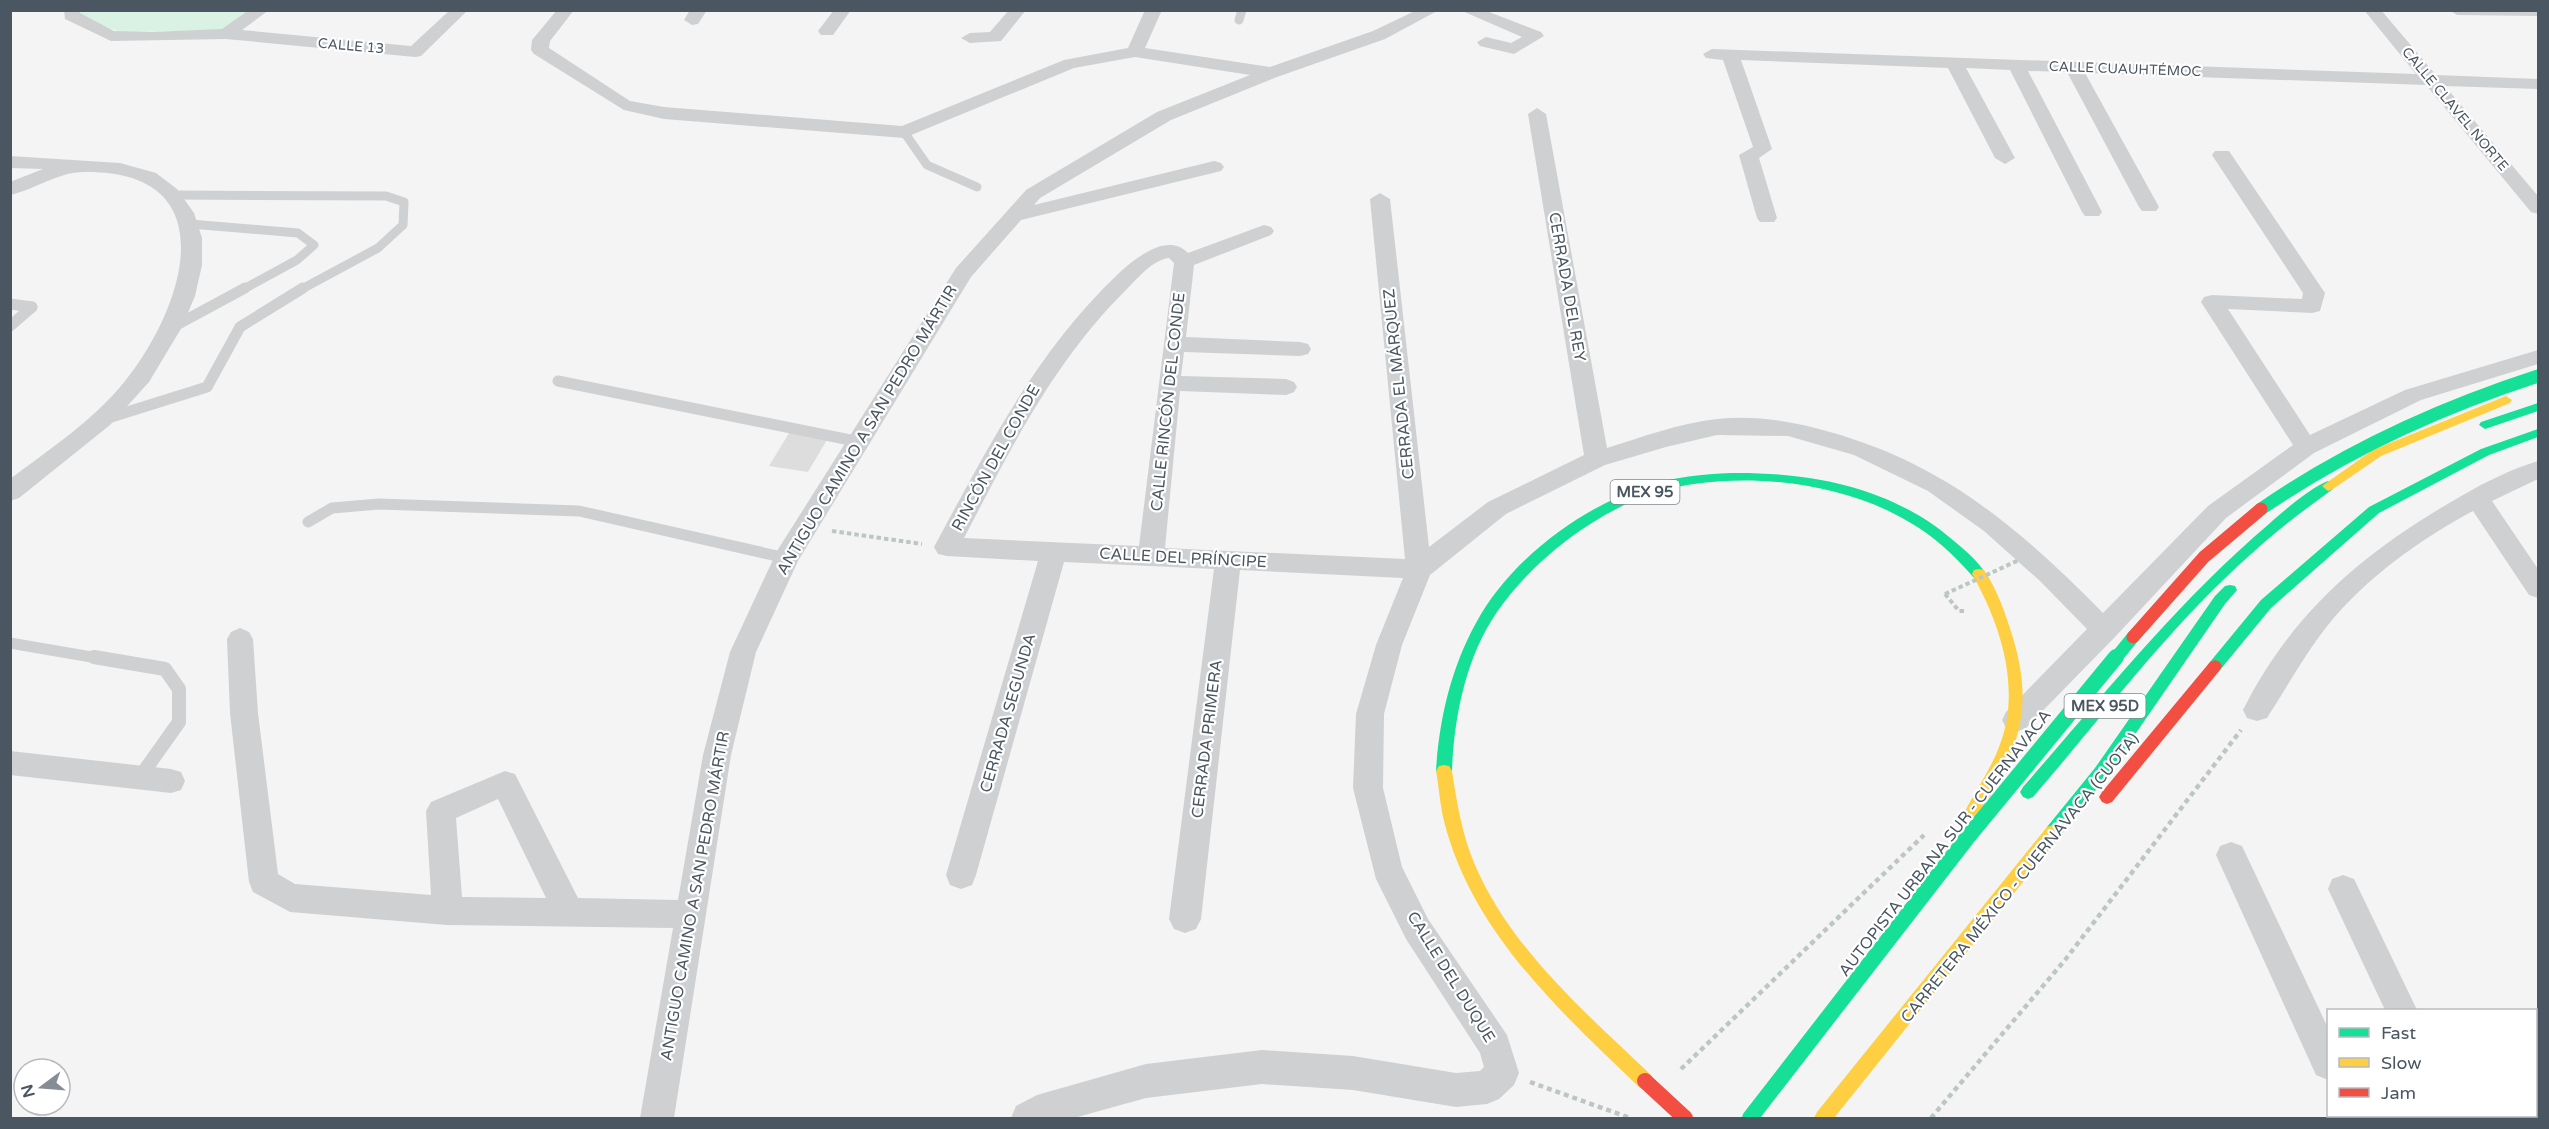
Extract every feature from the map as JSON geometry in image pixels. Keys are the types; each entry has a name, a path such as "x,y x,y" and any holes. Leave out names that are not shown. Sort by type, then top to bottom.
{"main road":[{"name":"AUTOPISTA URBANA SUR - CUERNAVACA","path":"1750,1119 2058,724 2182,581 2240,525 2327,464 2423,415 2538,376"},
{"name":"MEX 95D","path":"2018,803 2096,716 2200,593 2290,511 2377,453 2538,387"},
{"path":"2472,430 2538,407"},
{"name":"CARRETERA MÉXICO - CUERNAVACA (CUOTA)","path":"2100,806 2265,604 2374,510 2485,452 2538,433"},
{"name":"MEX 95","path":"1685,1119 1552,989 1504,933 1475,886 1453,832 1442,762 1454,688 1490,609 1547,548 1591,517 1639,493 1678,483 1777,477 1825,482 1878,496 1921,521 1958,549 1990,592 2011,650 2017,690 2016,720 2002,760 1910,923"},
{"path":"1823,1119 2100,773 2220,600 2245,577"},
{"path":"1743,1119 1910,923 1980,846"}],"street":[{"name":"CALLE 13","path":"72,10 71,15 111,36 226,34 415,52 460,10"},
{"path":"226,34 261,10"},
{"path":"566,10 541,40 540,50 624,105 664,113 904,132 1070,64 1135,52 1271,73"},
{"path":"827,30 843,10"},
{"path":"969,38 995,37 1018,10"},
{"path":"1135,52 1154,10"},
{"name":"ANTIGUO CAMINO A SAN PEDRO MÁRTIR","path":"657,1119 717,755 743,652 786,558 963,273 1012,216 1042,189 1164,116 1271,73 1379,35 1431,10"},
{"path":"1468,10 1535,36 1514,49 1486,42"},
{"name":"CALLE CLAVEL NORTE","path":"2372,10 2538,208"},
{"path":"2457,10 2538,11"},
{"name":"CALLE CUAUHTÉMOC","path":"1712,54 2538,84"},
{"path":"1730,55 1763,149 1749,155 1767,218"},
{"path":"1954,63 2005,158"},
{"path":"2016,65 2092,212"},
{"path":"2073,67 2149,207"},
{"name":"CERRADA DEL REY","path":"1537,114 1597,459"},
{"path":"2222,155 2314,293 2312,306 2212,302 2307,447"},
{"path":"10,162 105,166 137,173 157,182 172,195 190,224 194,237 194,261 188,288 170,329 130,391 101,420 10,492"},
{"path":"10,189 48,174 82,166"},
{"path":"1012,216 1214,167"},
{"name":"CERRADA EL MÁRQUEZ","path":"1380,199 1419,569"},
{"name":"RINCÓN DEL CONDE","path":"947,547 1029,393 1094,306 1148,258 1164,251 1180,257 1264,231"},
{"name":"CALLE RINCÓN DEL CONDE","path":"1151,557 1180,257"},
{"path":"1173,344 1300,349"},
{"path":"2016,720 2105,631 2217,512 2307,447 2412,395 2538,357"},
{"path":"1168,383 1286,387"},
{"path":"1419,569 1497,508 1597,459 1664,439 1718,427 1788,428 1862,449 1937,485 1993,525 2049,574 2105,631"},
{"path":"2257,710 2295,651 2329,607 2368,567 2476,497 2538,470"},
{"path":"2476,497 2538,588"},
{"name":"CALLE DEL PRÍNCIPE","path":"947,547 1419,569"},
{"name":"CERRADA SEGUNDA","path":"961,875 1054,551"},
{"name":"CERRADA PRIMERA","path":"1185,919 1228,560"},
{"name":"CALLE DEL DUQUE","path":"1419,569 1389,645 1371,714 1368,788 1388,869 1417,929 1495,1046 1502,1072"},
{"path":"240,639 244,713 264,882 290,898 447,911 692,914"},
{"path":"10,763 171,781"},
{"path":"447,911 441,811 505,783 570,914"},
{"path":"2231,855 2327,1062"},
{"path":"2343,889 2400,1009"},
{"path":"1028,1119 1037,1112 1146,1082 1262,1067 1353,1073 1456,1090 1487,1087 1502,1072"}],"lane":[{"path":"1239,20 1242,10"},
{"path":"904,132 927,165 977,187"},
{"path":"101,420 207,387 240,327 301,289 378,248 403,225 404,202 386,196 172,195"},
{"path":"170,329 297,260 314,245 298,233 190,224"},
{"path":"10,304 32,307 10,326"},
{"path":"558,381 860,442"},
{"path":"308,522 332,508 379,504 579,511 786,558"},
{"path":"10,642 165,669 179,688 179,722 140,777"}],"path":[{"path":"805,527 947,547"},
{"path":"1946,594 2019,560"},
{"path":"1931,1119 2066,960 2257,710"},
{"path":"1672,1077 1926,833"},
{"path":"1502,1072 1630,1118 1639,1110"}],"green space":[{"path":"76,10 250,11 224,30 122,32 76,17"}],"building":[{"path":"791,430 828,438 808,472 769,466"}],"traffic: fast":[{"path":"2261,509 2326,467 2394,431 2465,401 2538,376"},
{"path":"2485,425 2538,407"},
{"path":"2215,666 2266,604 2374,510 2485,452 2538,433"},
{"path":"1444,771 1447,730 1457,686 1472,644 1492,608 1523,572 1563,538 1607,509 1650,490 1682,482 1731,477 1781,478 1837,487 1890,505 1915,519 1938,534 1979,574"},
{"path":"2028,792 2133,669 2205,590 2285,517 2328,486"},
{"path":"2053,832 2100,773 2220,600 2230,590"},
{"path":"1750,1118 1967,838 2133,637"}],"traffic: slow":[{"path":"2328,486 2377,453 2506,400"},
{"path":"1972,813 2007,746 2016,704 2016,681 2011,656 1993,600 1979,574"},
{"path":"1444,771 1452,821 1467,866 1488,907 1543,980 1645,1081"},
{"path":"1823,1118 2053,832"}],"traffic: jam":[{"path":"2133,637 2204,557 2261,509"},
{"path":"2107,797 2215,666"},
{"path":"1645,1081 1685,1118"}]}
